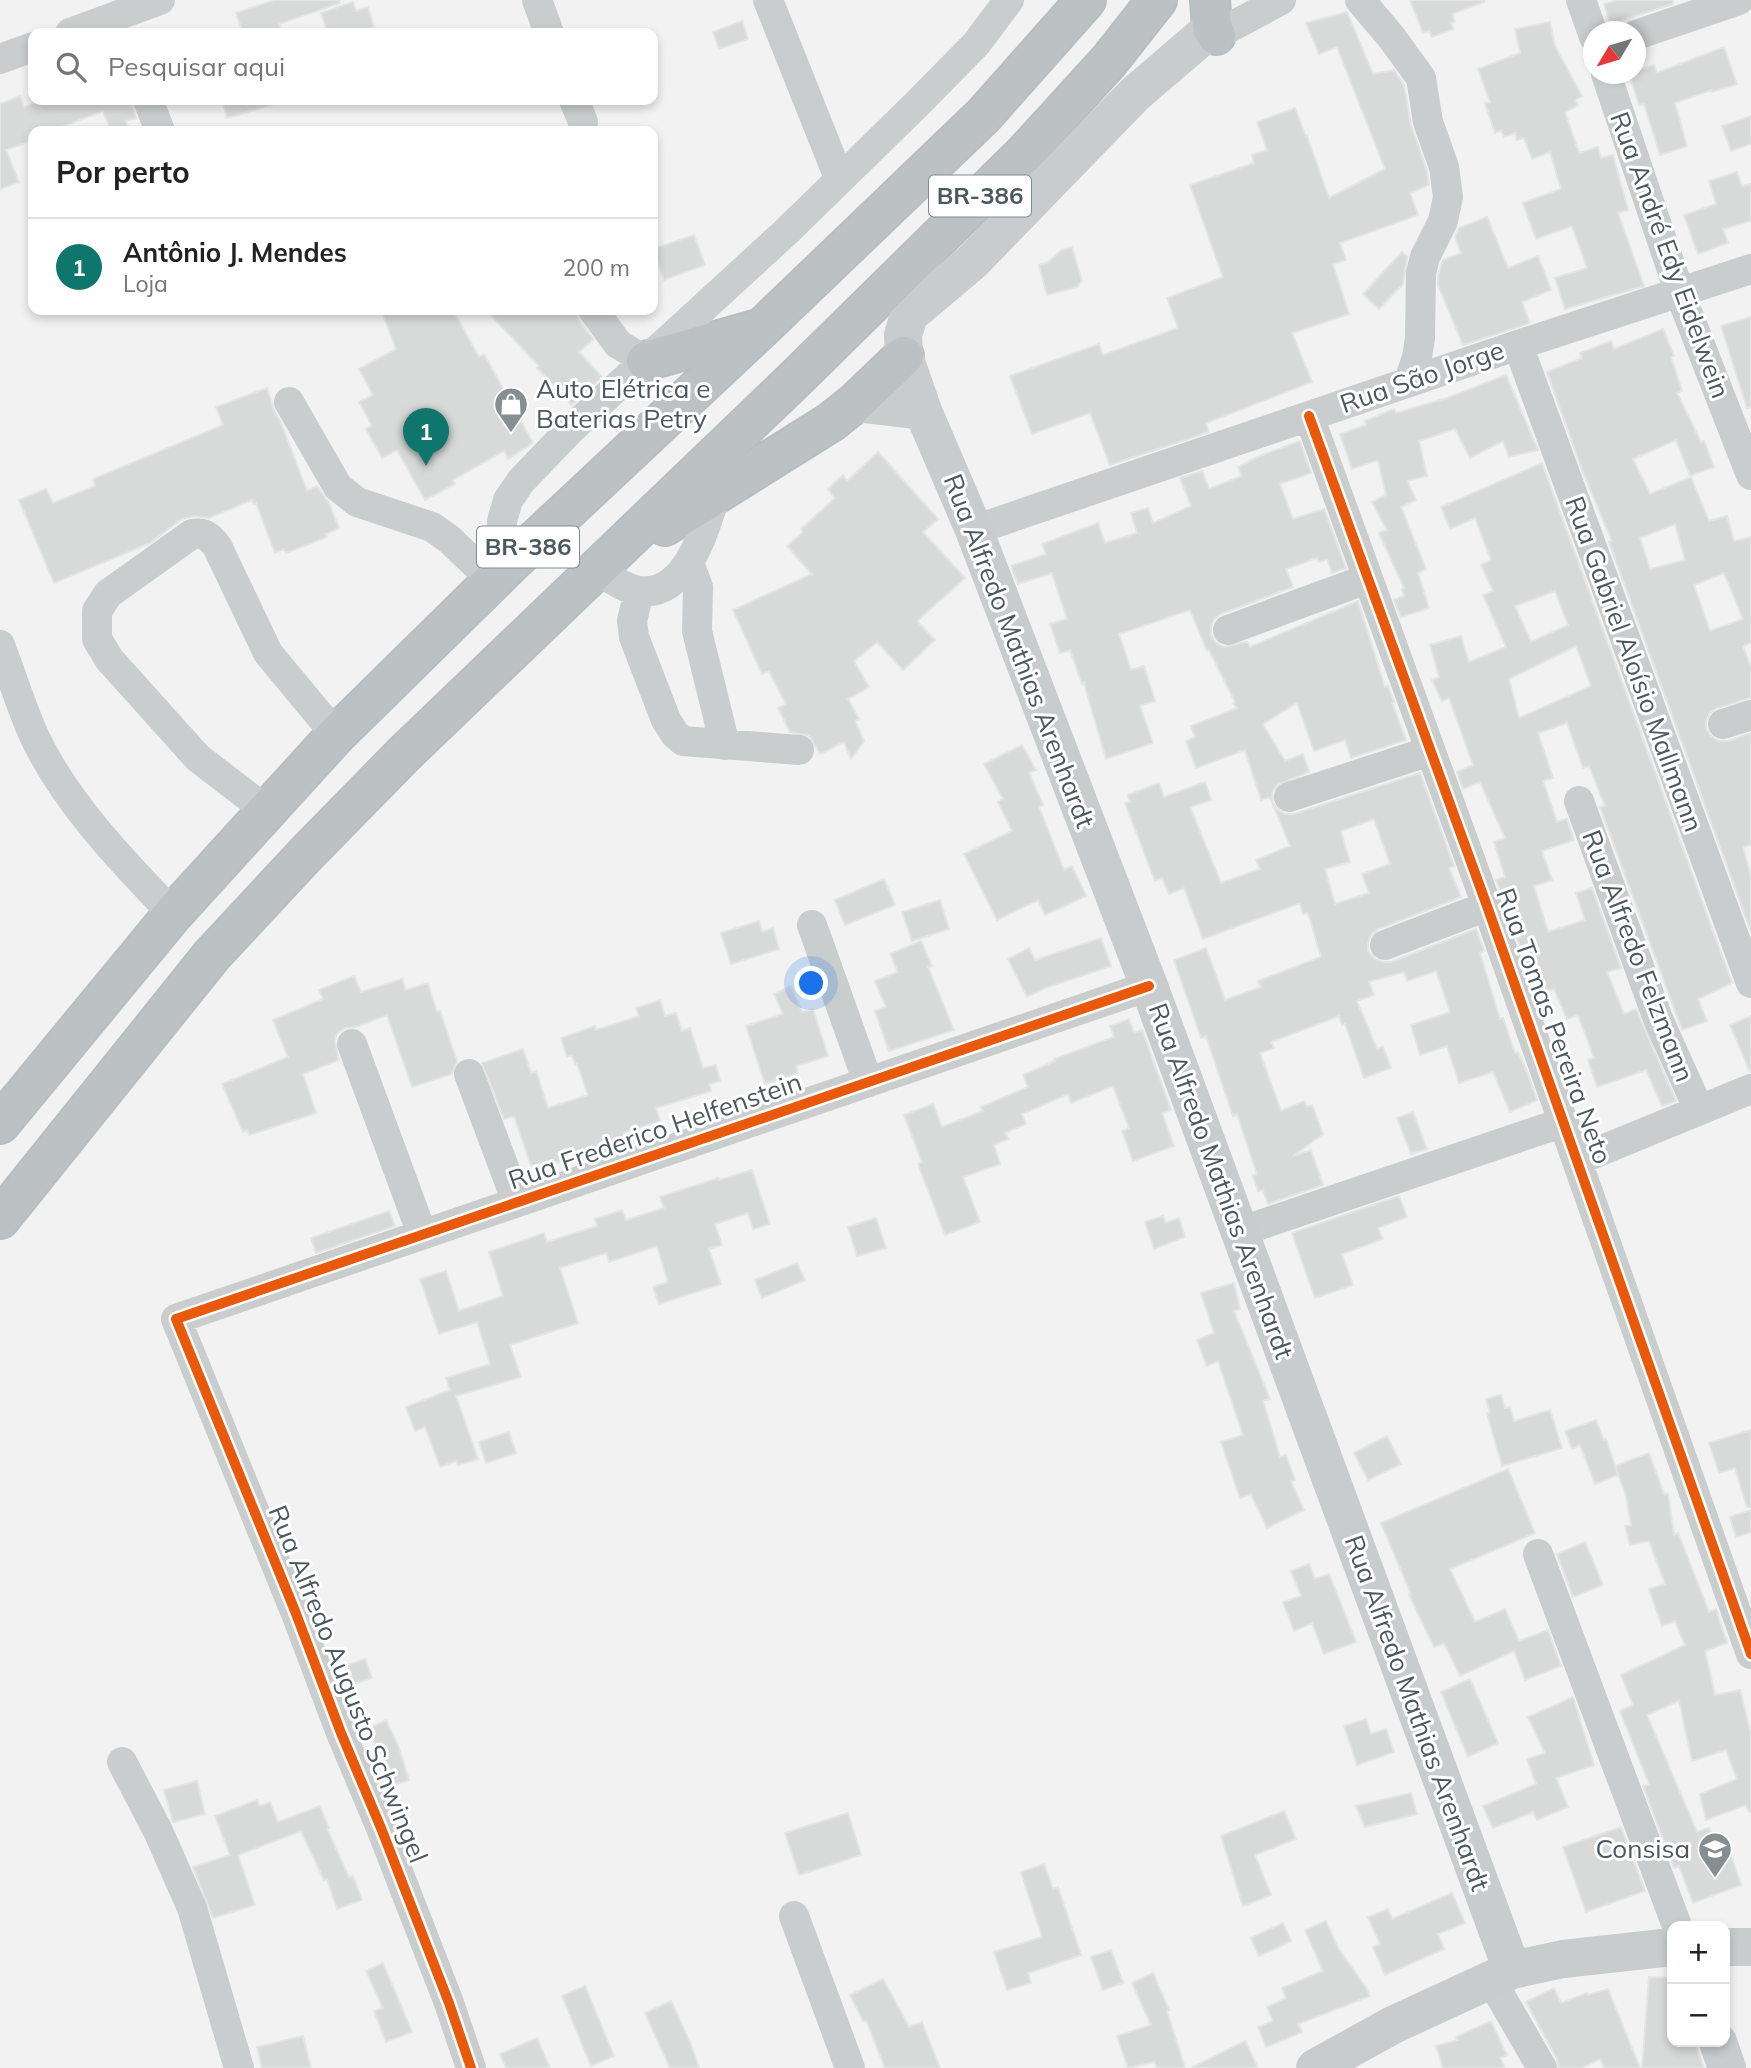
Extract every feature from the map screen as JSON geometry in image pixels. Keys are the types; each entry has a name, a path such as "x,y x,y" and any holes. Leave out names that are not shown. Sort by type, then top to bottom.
{"highway":[{"name":"BR-386","path":"0,1124 173,914 335,735 984,115 1086,0"},
{"name":"BR-386","path":"0,1219 212,955 307,853 403,755 792,382 1025,153 1109,61 1157,0"},
{"path":"646,360 763,327"},
{"path":"595,569 808,438 855,404 904,356"}],"main road":[{"path":"904,356 1213,21"},
{"name":"Rua Alfredo Mathias Arenhardt","path":"904,356 923,411 974,530 1149,986 1240,1232 1501,1974"},
{"path":"855,404 923,411"},
{"path":"1730,1947 1751,1947"},
{"path":"1315,2068 1393,2025 1501,1974 1563,1959 1667,1948"},
{"path":"1720,2047 1727,2068"}],"street":[{"path":"85,28 160,0"},
{"path":"537,0 547,28"},
{"path":"768,0 839,178"},
{"path":"502,573 502,521 514,490 570,430 787,231 918,104 976,44 1009,0"},
{"path":"1213,21 1264,0"},
{"path":"1213,21 1281,0"},
{"path":"1360,0 1421,78 1428,122 1444,167 1448,197 1443,221 1425,257 1421,273 1420,338 1409,382"},
{"path":"1581,0 1588,21"},
{"path":"1646,31 1739,0"},
{"path":"0,59 28,49"},
{"name":"Rua André Edy Eidelwein","path":"1609,84 1679,291 1751,475"},
{"path":"150,105 158,126"},
{"name":"Rua São Jorge","path":"974,530 1679,291 1751,270"},
{"path":"597,315 618,344 646,360"},
{"name":"Rua Gabriel Aloísio Mallmann","path":"1518,345 1751,984"},
{"path":"289,402 338,487 357,502 432,527 502,573"},
{"name":"Rua Tomas Pereira Neto","path":"1308,416 1578,1160 1751,1654"},
{"path":"595,569 639,591 654,590 669,583 689,563 707,524 715,495"},
{"path":"265,810 198,758 109,659 97,639 97,611 108,594 192,534 201,533 208,536 217,545 268,653 335,735"},
{"path":"689,563 698,587 697,631 725,745"},
{"path":"1228,630 1367,579"},
{"path":"639,591 632,621 634,637 666,720 675,734 683,741 799,750"},
{"path":"0,645 32,733 59,779 112,850 173,914"},
{"path":"1289,797 1430,751"},
{"name":"Rua Alfredo Felzmann","path":"1579,801 1658,1018 1699,1110"},
{"path":"1385,945 1486,906"},
{"path":"812,925 868,1082"},
{"name":"Rua Frederico Helfenstein","path":"176,1319 1149,986"},
{"path":"352,1044 422,1234"},
{"path":"468,1074 517,1202"},
{"path":"1578,1160 1699,1110 1749,1096"},
{"path":"1240,1232 1564,1122"},
{"name":"Rua Alfredo Augusto Schwingel","path":"176,1319 295,1611 341,1733 382,1828 471,2068"},
{"path":"1538,1554 1674,1921"},
{"path":"122,1762 158,1831 192,1908 239,2068"},
{"path":"794,1916 850,2068"},
{"name":"Rua Alfredo Mathias Arenhardt","path":"1501,1974 1542,2068"}],"building":[{"path":"275,0 339,0 340,3 279,24 280,28 241,28 236,13"},
{"path":"1410,0 1484,2 1452,14 1455,21 1451,23 1453,29 1432,37 1429,31 1423,33"},
{"path":"1618,0 1673,0 1673,4 1619,21 1609,21 1604,4"},
{"path":"353,2 356,11 368,7 374,27 326,28 321,13"},
{"path":"1347,12 1373,74 1394,70 1404,85 1411,125 1427,171 1429,185 1410,193 1418,215 1340,243 1346,260 1333,264 1349,314 1292,333 1312,382 1206,423 1209,432 1110,465 1090,413 1032,434 1010,376 1099,344 1103,355 1178,328 1167,298 1223,277 1190,185 1254,163 1252,155 1267,150 1257,122 1295,108 1329,198 1385,169 1337,47 1319,54 1306,23"},
{"path":"742,21 748,39 719,49 713,32"},
{"path":"1550,22 1555,46 1582,96 1575,100 1578,105 1565,112 1579,153 1598,147 1601,158 1613,155 1628,210 1618,213 1644,286 1565,309 1555,278 1587,268 1572,226 1536,239 1523,203 1561,189 1550,152 1532,159 1524,138 1517,140 1515,133 1504,137 1501,130 1495,133 1485,103 1490,102 1478,69 1520,53 1515,29"},
{"path":"1724,47 1737,84 1675,103 1687,146 1660,155 1644,104 1639,105 1632,84 1646,84 1646,68 1654,65 1657,73"},
{"path":"20,96 24,107 132,105 136,118 126,121 128,126 109,126 103,111 64,126 28,126 28,142 6,150 19,182 0,189 0,104"},
{"path":"223,105 271,105 227,118"},
{"path":"1751,116 1751,144 1731,151 1722,126"},
{"path":"1737,172 1742,186 1751,184 1751,221 1723,229 1728,243 1698,254 1684,215 1716,204 1709,181"},
{"path":"1487,217 1508,268 1538,256 1551,290 1522,302 1530,323 1463,345 1438,285 1438,275 1443,260 1461,253 1455,237 1459,228"},
{"path":"694,235 705,265 664,280 658,263 658,247"},
{"path":"1072,247 1082,281 1077,287 1047,295 1039,265 1048,262 1062,250"},
{"path":"1402,252 1407,257 1403,284 1379,309 1363,294"},
{"path":"383,315 456,315 479,357 484,354 533,443 508,459 504,451 453,480 455,484 425,500 397,450 382,458 366,429 372,426 359,402 373,395 359,369 396,349"},
{"path":"491,315 578,315 593,339 579,352 602,377 572,405 537,368 539,366"},
{"path":"1751,317 1751,407 1747,408 1721,326"},
{"path":"1663,329 1674,356 1671,357 1682,391 1677,393 1701,442 1704,441 1714,467 1690,476 1676,440 1633,459 1650,494 1691,477 1709,521 1727,516 1734,541 1751,537 1751,643 1743,646 1751,668 1751,698 1717,708 1710,713 1706,729 1719,741 1728,741 1751,733 1751,845 1743,847 1751,877 1751,932 1609,542 1612,541 1582,470 1547,372 1582,358 1580,353 1611,341 1614,349","holes":["1675,524 1685,560 1650,569 1640,538","1724,573 1743,619 1710,631 1694,585"]},
{"path":"1506,375 1538,450 1509,457 1503,441 1470,458 1455,429 1419,441 1427,476 1407,481 1416,500 1401,507 1426,569 1418,573 1429,608 1401,617 1394,600 1404,596 1404,588 1379,533 1387,530 1372,502 1386,495 1378,460 1352,469 1340,434 1366,425 1365,421 1394,409 1396,413 1447,398"},
{"path":"267,388 307,491 317,486 329,503 339,528 326,534 327,537 286,553 284,549 275,553 256,503 252,500 209,518 194,516 182,519 150,543 54,583 19,500 46,489 53,503 95,486 93,479 223,425 216,407"},
{"path":"1300,441 1311,473 1280,484 1293,519 1324,509 1346,568 1332,573 1327,559 1319,562 1317,558 1286,569 1293,587 1221,614 1214,619 1211,635 1216,643 1224,647 1247,642 1250,647 1358,601 1385,687 1388,686 1406,740 1351,758 1345,740 1314,751 1297,703 1263,724 1285,761 1303,754 1309,772 1277,785 1272,793 1273,803 1285,814 1294,814 1420,773 1454,866 1449,868 1461,897 1378,929 1371,935 1368,951 1375,959 1391,962 1476,929 1484,951 1480,953 1500,1019 1503,1018 1515,1053 1518,1052 1526,1069 1537,1100 1510,1112 1493,1072 1459,1083 1447,1046 1420,1055 1411,1025 1450,1012 1436,971 1407,981 1404,972 1369,982 1374,995 1357,1001 1377,1049 1383,1047 1391,1068 1364,1078 1345,1024 1342,1025 1339,1016 1271,1042 1274,1048 1260,1053 1281,1111 1304,1101 1307,1107 1312,1105 1323,1134 1293,1156 1311,1150 1323,1185 1268,1204 1263,1190 1258,1191 1253,1176 1257,1174 1237,1114 1233,1116 1206,1036 1201,1038 1174,960 1206,948 1225,1000 1261,987 1258,981 1321,957 1308,913 1303,914 1300,903 1203,939 1184,888 1169,894 1162,878 1155,881 1125,803 1130,802 1128,795 1159,783 1164,797 1205,782 1211,800 1190,807 1221,883 1260,869 1256,860 1290,846 1270,797 1261,800 1245,750 1196,768 1186,741 1195,737 1191,726 1237,708 1233,703 1235,702 1209,650 1207,651 1190,610 1119,634 1131,670 1144,666 1155,701 1140,706 1153,743 1106,759 1084,683 1082,684 1070,650 1060,653 1050,624 1067,619 1052,573 1018,584 1011,566 1046,554 1042,544 1098,523 1105,543 1137,533 1131,513 1148,508 1153,523 1191,506 1180,478 1202,471 1209,489 1242,476 1238,467","holes":["1374,819 1390,864 1362,874 1369,893 1335,904 1325,869 1350,862 1341,831"]},
{"path":"878,452 938,519 923,532 965,578 917,621 935,640 903,670 877,642 854,661 869,687 848,699 859,719 855,721 864,741 851,759 844,742 820,754 809,736 790,732 778,708 786,704 769,671 762,674 733,610 812,574 787,546 803,532 801,529 835,498 828,489 843,475 847,481"},
{"path":"1542,463 1732,983 1698,999 1707,1021 1682,1030 1600,807 1605,806 1589,766 1583,768 1567,723 1538,733 1553,778 1543,781 1557,822 1567,819 1574,840 1542,851 1552,880 1534,886 1548,932 1585,920 1576,893 1592,888 1621,968 1607,972 1624,1014 1636,1009 1676,1101 1662,1106 1646,1070 1597,1087 1588,1060 1594,1058 1578,1015 1567,1019 1554,989 1537,995 1517,938 1520,937 1508,896 1503,898 1496,880 1505,877 1494,842 1505,838 1480,782 1463,789 1457,772 1473,765 1449,698 1442,701 1432,680 1439,677 1430,645 1461,636 1469,662 1506,647 1483,595 1493,591 1481,565 1491,560 1475,518 1450,529 1441,507","holes":["1555,591 1568,625 1531,642 1515,606","1576,646 1591,686 1519,718 1509,679"]},
{"path":"1022,745 1036,770 1029,773 1043,805 1039,807 1064,870 1072,866 1086,896 1045,915 1038,900 997,920 964,854 1012,831 998,802 1003,799 984,764"},
{"path":"884,879 895,905 845,925 835,900"},
{"path":"940,900 949,929 912,941 902,912"},
{"path":"759,921 762,932 773,928 779,949 731,964 721,933"},
{"path":"1101,938 1111,966 1045,988 1027,997 1008,959 1029,948 1035,960"},
{"path":"921,941 932,966 928,967 954,1030 889,1051 875,1011 886,1007 875,981 898,972 890,954"},
{"path":"354,976 361,992 402,979 406,990 428,983 457,1061 452,1074 412,1087 387,1015 339,1032 335,1042 339,1060 303,1074 316,1113 249,1135 247,1130 243,1132 222,1084 288,1057 273,1020 323,999 319,990"},
{"path":"791,986 802,1012 813,1009 828,1056 796,1066 798,1073 765,1084 746,1026 783,1014 774,994"},
{"path":"660,1000 665,1016 676,1013 682,1031 690,1028 703,1068 716,1065 720,1081 709,1084 711,1091 656,1108 660,1121 623,1133 627,1146 579,1162 577,1156 543,1167 542,1163 531,1166 514,1116 504,1119 482,1063 523,1049 531,1073 536,1071 548,1108 588,1095 577,1064 575,1065 572,1055 567,1057 561,1038 595,1026 596,1030 639,1016 636,1008"},
{"path":"1751,1016 1751,1072 1750,1072 1730,1025"},
{"path":"1129,1019 1134,1033 1142,1030 1171,1110 1162,1113 1174,1146 1133,1161 1122,1131 1129,1128 1113,1086 1071,1103 1068,1094 1022,1114 1026,1124 1005,1133 1008,1139 994,1145 1000,1164 963,1177 980,1222 945,1235 918,1164 922,1162 904,1115 933,1104 942,1127 983,1111 981,1107 1028,1087 1023,1075 1055,1061 1054,1059 1114,1037 1110,1026"},
{"path":"1413,1112 1427,1149 1411,1154 1397,1118"},
{"path":"752,1170 770,1224 753,1229 748,1213 715,1224 722,1245 709,1249 721,1284 659,1304 653,1287 668,1282 657,1246 609,1262 606,1253 560,1268 578,1323 510,1345 521,1377 456,1396 478,1459 458,1465 456,1461 440,1467 425,1427 415,1431 406,1407 450,1390 446,1378 490,1364 477,1322 439,1334 420,1279 446,1271 459,1311 503,1296 489,1252 544,1233 547,1242 597,1226 595,1219 622,1210 626,1220 664,1208 660,1197"},
{"path":"1399,1196 1407,1217 1378,1228 1383,1239 1342,1254 1353,1285 1315,1298 1292,1233"},
{"path":"389,1211 395,1226 316,1253 311,1238"},
{"path":"1163,1216 1166,1223 1179,1218 1185,1237 1154,1249 1145,1222"},
{"path":"876,1218 886,1248 857,1256 848,1227"},
{"path":"797,1263 805,1280 762,1298 755,1280"},
{"path":"1234,1283 1240,1309 1234,1311 1270,1399 1263,1401 1280,1457 1286,1455 1295,1480 1291,1481 1304,1510 1267,1528 1251,1494 1240,1498 1221,1442 1243,1435 1218,1361 1207,1366 1197,1340 1214,1333 1201,1293"},
{"path":"1501,1395 1505,1408 1510,1407 1514,1421 1550,1410 1562,1448 1502,1466 1487,1413 1490,1413 1486,1399"},
{"path":"1596,1420 1604,1440 1606,1439 1618,1475 1595,1484 1580,1445 1572,1449 1565,1431"},
{"path":"1751,1430 1751,1507 1747,1507 1735,1468 1719,1473 1709,1443"},
{"path":"509,1432 516,1453 486,1463 479,1442"},
{"path":"1387,1436 1401,1464 1368,1480 1354,1453"},
{"path":"1649,1453 1664,1494 1668,1494 1674,1535 1678,1533 1709,1612 1716,1609 1727,1643 1705,1651 1715,1695 1740,1690 1751,1734 1751,1811 1749,1812 1746,1805 1706,1820 1700,1794 1737,1779 1726,1750 1692,1761 1679,1701 1647,1715 1697,1832 1709,1828 1722,1858 1731,1855 1741,1885 1693,1903 1679,1866 1674,1868 1643,1786 1649,1784 1620,1711 1633,1705 1621,1675 1685,1645 1675,1621 1662,1626 1649,1589 1665,1584 1649,1541 1630,1545 1625,1526 1631,1525 1626,1496 1615,1466"},
{"path":"1508,1469 1535,1533 1450,1569 1475,1622 1505,1609 1519,1641 1548,1630 1561,1666 1525,1680 1514,1651 1460,1676 1444,1643 1434,1647 1409,1595 1411,1594 1381,1523"},
{"path":"1751,1510 1751,1532 1736,1537 1730,1517"},
{"path":"1585,1542 1603,1585 1573,1597 1557,1554"},
{"path":"1309,1564 1315,1579 1329,1574 1356,1642 1324,1654 1312,1623 1294,1631 1283,1602 1301,1596 1291,1571"},
{"path":"365,1659 372,1678 354,1684 347,1665"},
{"path":"1470,1679 1498,1743 1468,1757 1441,1692"},
{"path":"1573,1697 1594,1765 1556,1778 1568,1807 1537,1820 1533,1812 1493,1828 1483,1806 1536,1784 1527,1759 1545,1753 1528,1717"},
{"path":"1366,1719 1371,1734 1386,1729 1394,1752 1357,1765 1344,1726"},
{"path":"386,1720 398,1745 409,1780 390,1786 380,1754 368,1729"},
{"path":"197,1781 205,1814 173,1822 164,1790"},
{"path":"1411,1793 1417,1814 1365,1827 1356,1806"},
{"path":"257,1800 260,1806 270,1802 278,1822 320,1806 329,1828 327,1829 349,1877 353,1876 362,1900 337,1909 327,1879 324,1880 301,1831 238,1855 255,1905 213,1918 193,1867 230,1855 215,1816"},
{"path":"1284,1811 1296,1839 1255,1855 1271,1895 1243,1906 1221,1836"},
{"path":"848,1813 861,1855 799,1875 785,1833"},
{"path":"1621,1827 1645,1891 1586,1912 1563,1847"},
{"path":"1044,1864 1053,1889 1058,1887 1081,1955 1028,1973 1031,1983 1007,1990 994,1952 1042,1937 1021,1872"},
{"path":"1452,1893 1465,1923 1438,1934 1444,1949 1385,1975 1373,1947 1380,1944 1368,1917 1388,1909 1392,1919"},
{"path":"1326,1921 1338,1948 1370,1996 1298,2024 1302,2032 1266,2047 1258,2027 1273,2021 1267,2007 1286,1998 1282,1988 1323,1971 1305,1930"},
{"path":"1283,1923 1291,1941 1259,1956 1251,1938"},
{"path":"1111,1950 1123,1983 1103,1990 1091,1957"},
{"path":"383,1963 412,2032 386,2042 374,2011 383,2008 366,1971"},
{"path":"1153,1973 1169,2010 1167,2011 1185,2068 1157,2068 1154,2062 1128,2068 1117,2036 1151,2025 1132,1983"},
{"path":"1649,1977 1667,1978 1667,2047 1696,2047 1704,2068 1642,2068"},
{"path":"883,1979 909,2027 922,2022 940,2068 885,2068 866,2020 863,2021 850,1995"},
{"path":"585,1986 614,2056 591,2066 562,1996"},
{"path":"1554,1988 1561,2003 1587,1993 1588,1995 1608,1989 1640,2068 1604,2068 1600,2059 1582,2068 1559,2068 1557,2059 1526,2002"},
{"path":"671,2001 699,2068 670,2068 645,2013"},
{"path":"1491,2021 1507,2055 1500,2058 1505,2068 1443,2068 1436,2046 1458,2040 1456,2037"},
{"path":"303,2036 311,2068 262,2068 257,2047"},
{"path":"537,2038 550,2068 506,2068 500,2054"},
{"path":"1245,2041 1258,2068 1191,2068"}],"cycle path":[{"path":"1309,416 1487,906 1751,1654"},
{"path":"471,2068 449,2003 381,1828 176,1319 1149,986"}],"place":[{"name":"Auto Elétrica e Baterias Petry","path":"511,434"},
{"name":"Antônio J. Mendes","path":"426,466"},
{"name":"Consisa","path":"1715,1879"}]}
